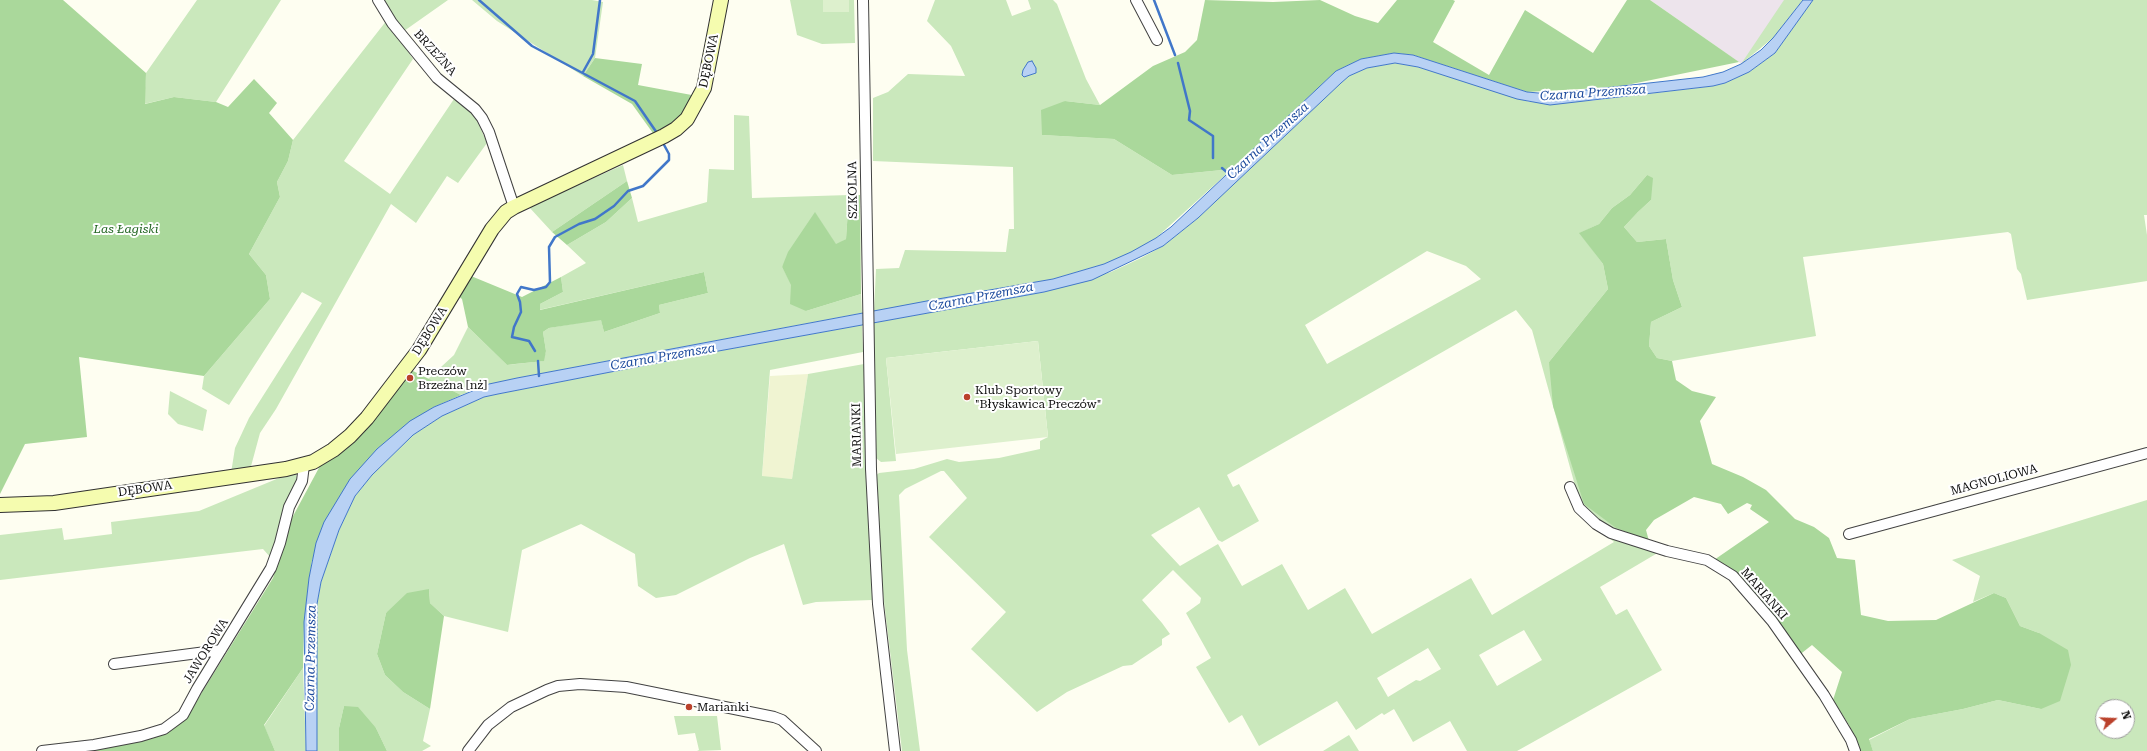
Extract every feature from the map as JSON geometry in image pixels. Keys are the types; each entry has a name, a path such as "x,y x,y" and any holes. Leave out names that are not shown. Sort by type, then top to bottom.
{"street":[{"name":"BRZEŹNA","path":"378,0 392,23 437,78 475,109 482,118 489,132 514,207"},
{"name":"DĘBOWA","path":"0,506 66,501 304,465 320,458 343,442 375,408 419,350 500,218 514,207 664,136 682,124 694,109 704,88 721,0"},
{"name":"SZKOLNA","path":"863,0 869,380"},
{"path":"1136,0 1158,40"},
{"name":"MARIANKI","path":"869,380 876,574 882,645 895,751"},
{"name":"MAGNOLIOWA","path":"1849,534 2147,453"},
{"name":"JAWOROWA","path":"42,751 113,742 158,731 169,726 184,715 221,650 271,568 289,507 302,481 304,465"},
{"name":"MARIANKI","path":"1570,487 1579,508 1596,524 1610,533 1667,551 1707,560 1733,576 1772,621 1816,683 1851,740 1855,751"},
{"path":"114,664 221,650"},
{"path":"468,751 488,725 510,707 558,686 580,684 626,687 774,717 782,720 816,751"}],"shaded area":[{"path":"1650,0 1785,0 1743,65"}],"green space":[{"name":"Las Łagiski","path":"0,0 63,0 146,73 145,104 174,97 216,102 228,107 254,79 277,103 269,113 293,140 288,161 277,182 280,197 249,254 266,275 270,299 204,376 79,357 87,437 25,444 0,494"},
{"path":"197,0 281,0 216,102 174,97 144,104 146,73"},
{"path":"383,0 448,0 404,31"},
{"path":"472,0 592,0 603,2 595,58 583,76 497,21"},
{"path":"790,0 854,0 855,43 822,44 797,35"},
{"path":"823,0 849,0 849,12 823,12"},
{"path":"935,0 1006,0 1012,16 1031,9 1028,0 1053,0 1057,4 1086,79 1100,105 1065,101 1042,135 1114,139 1172,175 1232,169 1156,238 1131,253 1104,264 1053,279 874,311 876,269 899,268 905,250 1006,252 1009,229 1014,229 1013,167 873,161 873,98 888,92 908,74 965,76 951,46 927,21"},
{"path":"1205,0 1273,2 1320,0 1355,16 1378,23 1397,0 1453,0 1455,1 1433,42 1489,75 1525,10 1593,53 1627,0 1650,0 1739,62 1617,87 1527,92 1413,55 1394,53 1361,59 1336,71 1232,169 1172,175 1114,139 1042,135 1041,110 1065,101 1100,105 1153,66 1185,52 1197,40"},
{"path":"1784,0 1803,0 1773,38 1741,64"},
{"path":"1813,0 2147,0 2147,215 2144,215 2147,235 2147,281 2027,300 2021,274 2017,269 2011,234 2008,232 1803,257 1816,336 1672,361 1657,358 1649,346 1651,322 1682,307 1673,280 1666,239 1637,242 1624,227 1651,200 1647,175 1630,195 1612,208 1599,224 1580,233 1603,264 1608,289 1549,362 1616,528 1666,548 1600,587 1616,615 1627,609 1662,670 1517,751 1467,751 1450,721 1413,742 1394,709 1384,715 1382,713 1356,730 1337,701 1259,746 1242,715 1229,723 1196,667 1211,658 1186,613 1200,603 1201,598 1173,570 1142,600 1170,634 1162,639 1162,645 1132,665 1123,666 1067,692 1037,712 971,649 1006,612 929,537 967,498 944,471 941,471 905,489 899,495 907,650 920,751 902,751 882,585 875,476 879,473 914,469 947,459 959,462 999,458 1040,449 1040,441 1048,437 1038,341 886,358 896,461 881,462 876,458 873,323 1044,292 1111,272 1141,258 1163,246 1198,218 1315,106 1349,76 1367,68 1395,63 1418,67 1530,102 1589,101 1713,86 1725,83 1749,72 1775,53","holes":["1427,251 1466,266 1481,279 1327,364 1305,325","1516,310 1532,330 1579,500 1589,521 1614,542 1492,615 1471,578 1372,634 1345,588 1308,610 1282,564 1242,586 1218,544 1180,566 1151,535 1199,507 1218,540 1222,542 1259,521 1239,484 1233,487 1227,475","1524,630 1542,660 1497,686 1479,655","1428,648 1441,669 1420,681 1416,680 1388,697 1377,678"]},
{"path":"387,20 413,59 344,161 390,194 454,99 475,116 487,143 458,183 447,176 416,223 391,204 276,409 260,433 250,470 231,473 235,448 249,418 322,303 302,292 229,405 202,389 204,376 270,299 266,275 249,254 280,197 277,182 288,161 293,140"},
{"path":"595,58 642,64 638,85 697,96 673,126 655,136 632,104 583,76"},
{"path":"734,115 749,116 752,198 849,195 846,239 836,245 815,213 782,267 806,311 861,294 862,313 517,378 489,384 461,395 428,379 454,355 468,327 507,365 543,361 546,351 543,332 549,328 601,319 604,332 660,313 659,305 708,293 704,272 539,310 540,304 563,292 561,277 586,263 567,245 606,222 632,198 638,222 707,202 709,169 734,170"},
{"path":"623,165 627,181 552,232 529,207"},
{"path":"1647,175 1653,178 1651,200 1624,227 1637,242 1666,239 1673,280 1682,307 1651,322 1649,346 1657,358 1672,361 1676,380 1692,391 1716,397 1700,421 1712,464 1743,477 1766,490 1795,519 1814,527 1829,538 1837,558 1855,560 1861,615 1888,621 1936,620 1994,593 2006,598 2020,626 2039,633 2068,650 2071,665 2060,701 2041,709 1998,700 1963,709 1910,719 1869,739 1873,751 1860,751 1849,725 1833,700 1842,672 1812,645 1798,656 1750,587 1734,571 1714,560 1769,522 1750,509 1752,505 1747,503 1728,514 1721,504 1694,497 1654,520 1646,530 1649,541 1616,528 1584,504 1553,406 1549,362 1608,289 1603,264 1579,233 1599,224 1612,208 1630,195"},
{"path":"627,181 632,198 606,222 567,245 552,232"},
{"path":"849,195 860,195 861,294 806,311 790,304 791,285 782,267 788,252 815,212 836,244 846,239"},
{"path":"704,272 708,293 659,305 660,313 604,332 601,320 549,328 543,332 546,351 544,361 507,365 468,327 462,299 458,296 471,276 522,297 561,277 563,292 540,304 540,310"},
{"path":"862,325 863,352 770,370 762,476 792,479 808,374 864,364 872,600 816,602 803,605 784,544 750,558 676,595 656,598 638,586 635,554 581,524 522,550 508,632 444,616 430,603 429,589 386,613 377,654 385,675 403,692 430,709 423,741 431,746 422,751 387,751 376,728 344,706 339,728 339,751 317,751 317,604 321,582 339,530 355,496 372,475 413,435 442,416 484,397 713,352"},
{"name":"Klub Sportowy \"Błyskawica Preczów\"","path":"1038,341 1048,437 896,454 886,358"},
{"path":"411,370 461,395 434,407 377,449 312,560 304,622 303,668 264,725 275,751 72,751 113,745 160,735 191,710 273,578 292,518 321,464"},
{"path":"808,374 792,479 762,477 770,376"},
{"path":"170,391 207,410 203,431 178,424 168,414"},
{"path":"296,471 297,481 271,558 263,549 0,580 0,535 62,528 64,540 112,534 111,522 199,511"},
{"path":"2147,500 2147,751 1873,751 1869,740 1910,719 1963,709 1998,700 2041,709 2039,633 2020,626 2006,598 1994,593 1973,602 1980,576 1952,560"},
{"path":"429,589 430,603 444,616 430,709 403,692 385,675 377,654 386,613 407,593"},
{"path":"303,668 306,751 275,751 264,726"},
{"path":"344,706 358,707 376,728 387,751 339,751 339,728"},
{"path":"674,716 717,716 721,750 697,751 699,750 695,733 678,735"},
{"path":"1349,735 1359,751 1323,751"}],"water":[{"name":"Czarna Przemsza","path":"1803,0 1813,0 1775,53 1749,72 1725,83 1713,86 1550,105 1517,99 1418,67 1395,63 1367,68 1349,76 1198,218 1163,246 1092,280 1044,292 713,352 498,394 484,397 442,416 413,435 372,475 355,496 339,530 321,582 317,604 317,751 306,751 304,622 309,578 316,543 324,522 350,479 377,449 410,421 434,407 489,384 517,378 932,300 1053,279 1104,264 1131,252 1156,238 1171,227 1336,71 1361,59 1394,53 1413,55 1527,92 1550,94 1703,77 1723,72 1741,64 1761,50 1773,38"},
{"path":"1032,61 1036,68 1036,73 1024,77 1022,75 1023,70 1028,62"}],"waterway":[{"path":"479,0 532,46 635,101 657,133"},
{"path":"583,72 593,54 600,0"},
{"path":"1154,0 1175,55"},
{"path":"1178,63 1190,111 1189,120 1213,136 1213,158"},
{"path":"535,351 529,341 512,337 514,327 521,312 517,294 521,287 534,290 546,287 550,282 549,247 555,237 579,224 595,219 614,206 628,191 643,186 669,160 669,154 663,143"},
{"name":"Czarna Przemsza","path":"1222,168 1229,174"},
{"path":"538,361 539,376"}],"place":[{"name":"Preczów Brzeźna [nż]","path":"410,378"},
{"name":"Klub Sportowy \"Błyskawica Preczów\"","path":"967,397"},
{"name":"Marianki","path":"689,707"}]}
